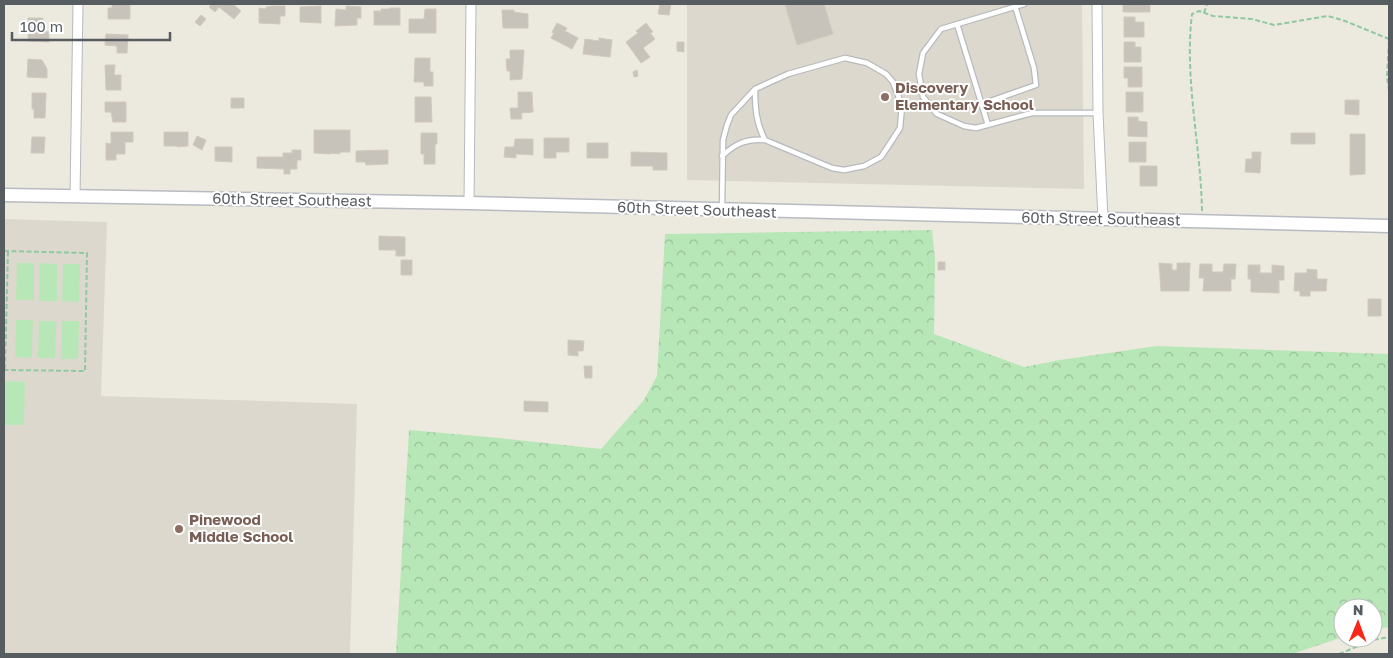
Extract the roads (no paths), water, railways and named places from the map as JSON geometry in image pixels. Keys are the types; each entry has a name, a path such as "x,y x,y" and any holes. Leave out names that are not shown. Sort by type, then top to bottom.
{"main road":[{"name":"60th Street Southeast","path":"4,195 469,203 722,211 1389,226"}],"street":[{"path":"75,196 78,4"},
{"path":"469,203 471,4"},
{"path":"1097,4 1098,113 1103,219"}],"lane":[{"path":"1024,4 941,29 923,53 919,74 923,97 937,114 950,121 976,128 1032,114 1098,113"},
{"path":"982,104 1036,85 1034,68 1015,6"},
{"path":"957,24 988,126"},
{"path":"722,156 733,146 755,138 766,140 832,168 844,170 864,166 881,157 895,136 900,128 902,106 893,82 886,74 867,63 845,58 788,74 755,89 732,115 726,125 722,140 722,156 722,211"},
{"path":"755,89 756,110 760,129 766,140"}],"place":[{"name":"Discovery Elementary School","path":"885,97"},
{"name":"Pinewood Middle School","path":"179,529"}]}
